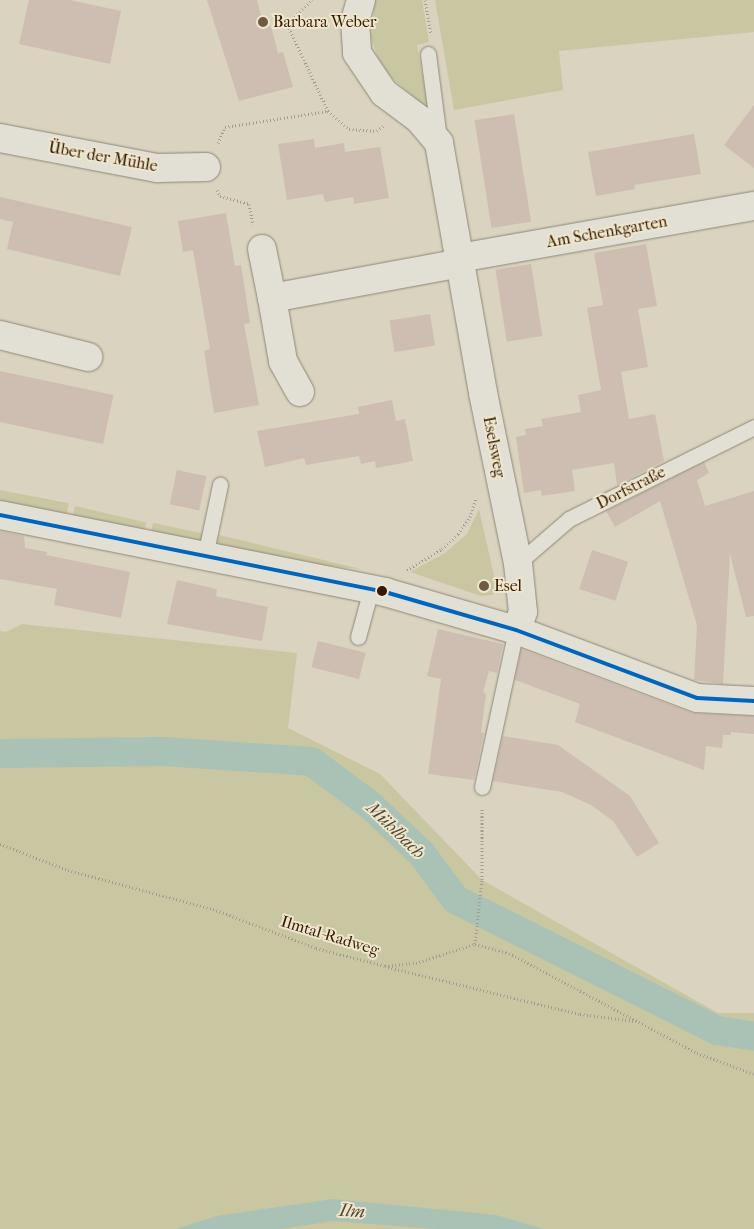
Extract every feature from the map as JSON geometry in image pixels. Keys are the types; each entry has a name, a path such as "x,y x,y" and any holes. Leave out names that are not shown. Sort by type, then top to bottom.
{"street":[{"name":"Eselsweg","path":"361,0 355,21 357,53 384,93 419,119 439,143 518,563 523,612 516,630"},
{"name":"Über der Mühle","path":"0,138 142,166 206,167"},
{"name":"Am Schenkgarten","path":"460,260 754,206"},
{"path":"262,248 283,361 300,392"},
{"path":"272,298 460,260"},
{"path":"0,335 88,357"},
{"path":"0,515 371,589 516,630 697,698 754,701"}],"lane":[{"path":"428,54 439,143"},
{"name":"Dorfstraße","path":"518,563 569,519 754,427"},
{"path":"205,556 220,485"},
{"path":"358,637 371,589"},
{"path":"482,788 516,630"}],"path":[{"path":"312,0 287,24 328,111 349,129 377,131 388,121"},
{"path":"425,0 433,46 428,54"},
{"path":"262,248 255,236 249,204 220,196 206,167 225,127 328,111"},
{"path":"400,575 442,549 458,534 470,517 478,494"},
{"path":"482,788 482,880 475,944 509,953 698,1053 754,1074"},
{"name":"Ilmtal-Radweg","path":"0,844 68,870 204,907 316,948 385,966 416,963 475,944"},
{"path":"385,966 580,1014 638,1022"}],"green space":[{"path":"375,0 422,0 429,42 417,45 429,111 388,74 377,56 371,37"},
{"path":"435,0 754,0 754,32 559,51 563,90 454,110"},
{"path":"0,490 69,503 66,515 0,502"},
{"path":"75,506 146,522 144,533 73,517"},
{"path":"479,509 497,590 492,595 481,596 410,572 445,553 467,534"},
{"path":"153,523 203,534 201,543 151,533"},
{"path":"219,535 361,569 288,562 217,547"},
{"path":"22,624 297,653 288,728 380,774 482,880 718,1013 754,1013 754,1229 0,1229 0,631 6,632"}],"water":[{"name":"Ilm","path":"333,1199 496,1215 544,1229 436,1229 333,1221 281,1229 176,1229 216,1216"}],"building":[{"path":"29,0 70,0 121,11 110,64 19,44"},
{"path":"207,0 257,0 264,28 271,26 278,53 283,52 293,87 239,101"},
{"path":"754,105 754,168 724,145"},
{"path":"514,114 531,222 492,228 474,120"},
{"path":"694,134 701,174 634,185 635,189 596,196 588,152"},
{"path":"314,139 315,148 344,143 345,152 380,147 389,198 354,204 353,197 325,202 323,194 287,200 278,144"},
{"path":"0,197 132,227 120,276 7,249 13,222 0,219"},
{"path":"226,213 235,266 241,265 250,323 244,324 259,405 214,413 204,351 210,349 193,250 183,252 178,221"},
{"path":"646,244 657,306 638,309 648,367 621,372 629,419 655,414 664,461 617,485 614,463 572,470 575,491 542,496 541,490 524,493 516,437 526,435 525,429 543,426 541,419 581,412 578,395 601,390 587,308 603,305 594,253"},
{"path":"531,264 542,336 507,342 495,270"},
{"path":"430,314 435,346 395,352 390,320"},
{"path":"0,371 113,395 103,444 0,422"},
{"path":"392,400 396,421 405,419 413,461 376,468 375,461 361,464 359,456 306,465 304,458 265,467 257,431 359,414 358,407"},
{"path":"704,462 709,473 697,480 705,506 754,491 754,616 746,617 730,554 723,684 694,680 697,625 660,501 615,527 606,511"},
{"path":"177,470 206,476 199,510 170,504"},
{"path":"0,531 24,536 25,548 47,552 46,555 130,572 121,618 54,605 57,589 0,579"},
{"path":"592,550 628,562 615,601 579,589"},
{"path":"177,580 217,589 216,596 268,607 262,641 167,624"},
{"path":"438,629 503,644 497,673 489,671 483,692 486,694 481,733 484,733 474,780 428,774 441,679 427,676"},
{"path":"318,641 366,653 359,679 311,667"},
{"path":"521,649 692,713 754,716 754,734 731,732 731,735 723,735 722,748 706,746 704,770 575,722 580,704 515,680"},
{"path":"503,736 558,745 630,796 659,843 637,857 613,821 591,805 562,792 493,781"}],"waterway":[{"name":"Mühlbach","path":"0,753 162,751 311,761 370,805 421,853 455,899 717,1030 754,1036"}],"transit line":[{"path":"0,515 385,592 516,630 697,698 754,701"}],"place":[{"name":"Barbara Weber","path":"263,22"},
{"name":"Esel","path":"484,586"}]}
